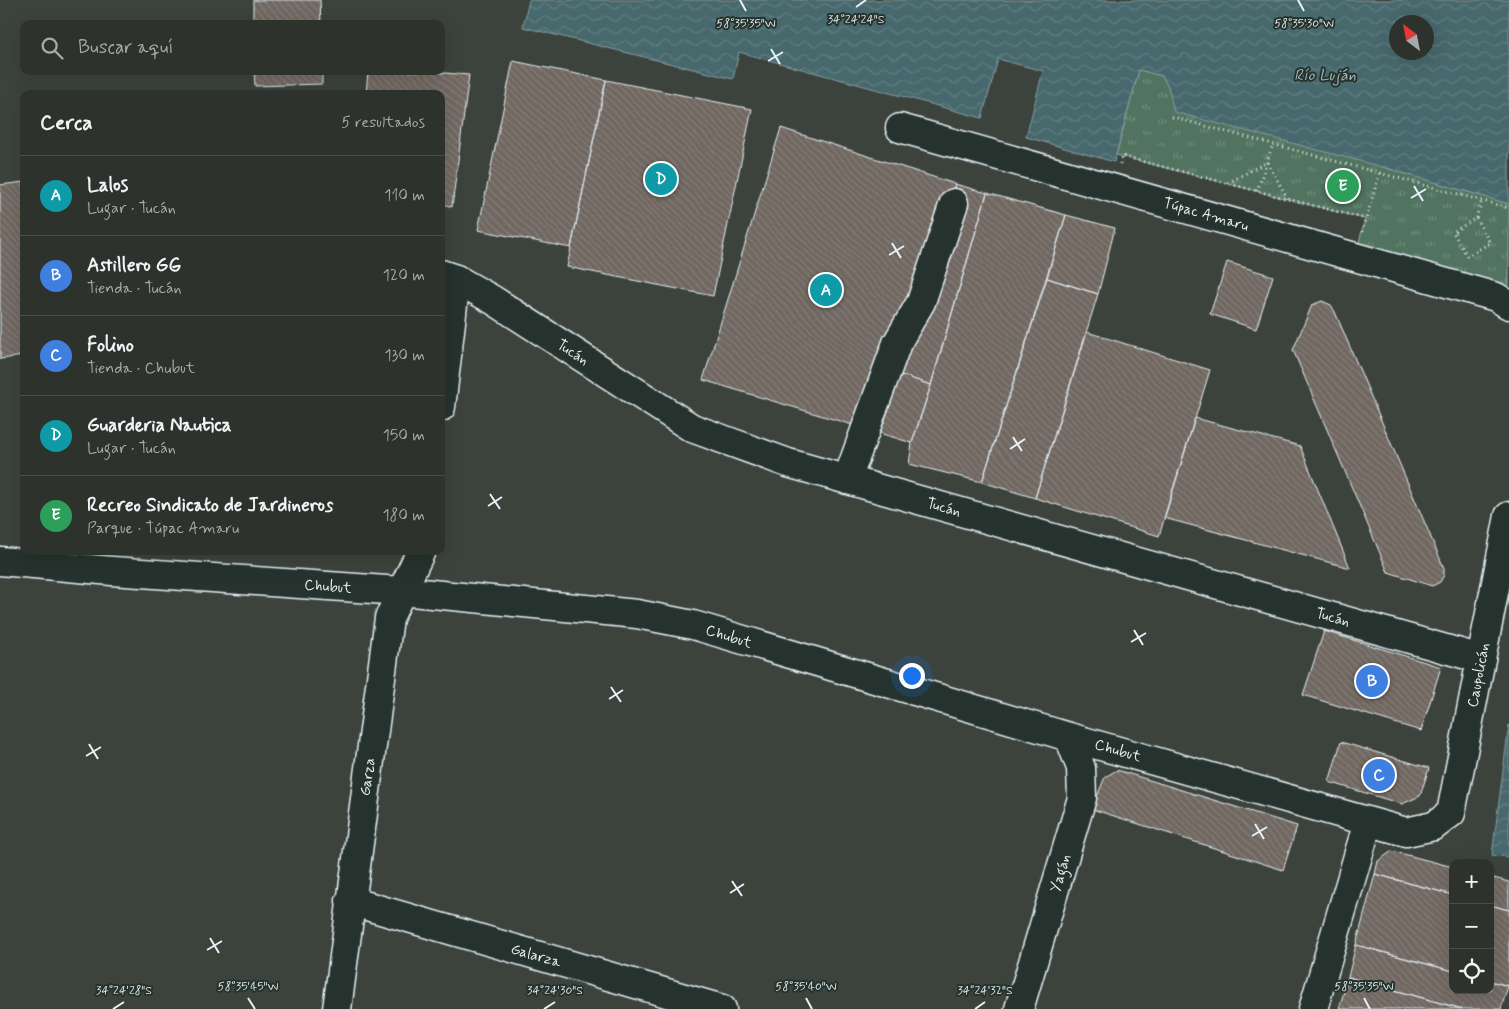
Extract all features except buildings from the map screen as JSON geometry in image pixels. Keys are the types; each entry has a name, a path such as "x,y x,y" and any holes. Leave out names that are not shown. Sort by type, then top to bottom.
{"street":[{"name":"Túpac Amaru","path":"900,128 1496,297 1509,305"},
{"path":"847,480 896,343 921,302 954,203"},
{"path":"445,332 448,276"},
{"name":"Tucán","path":"448,276 494,300 692,428 788,463 1481,659"},
{"name":"Caupolicán","path":"1434,826 1451,813 1509,516"},
{"name":"Garza","path":"337,1009 389,618 419,555"},
{"name":"Chubut","path":"0,561 112,561 637,614 693,625 1069,737 1368,822 1406,832 1434,826"},
{"name":"Yagán","path":"1019,1009 1082,798 1081,768 1069,737"},
{"path":"1313,1009 1368,822"},
{"name":"Galarza","path":"350,901 722,1009"}],"path":[{"path":"1172,117 1509,208"},
{"path":"1257,191 1273,144"},
{"path":"1112,188 1122,156 1366,219"},
{"path":"1228,183 1267,162"},
{"path":"1267,162 1288,199"},
{"path":"1354,257 1380,172"},
{"path":"1476,218 1490,243 1467,256 1453,232 1476,218 1482,200"}],"green space":[{"path":"1139,70 1162,76 1171,96 1386,168 1509,204 1509,288 1358,246 1365,219 1116,155"}],"water":[{"name":"Río Luján","path":"529,0 1509,0 1509,204 1386,168 1174,112 1168,86 1162,76 1139,70 1114,162 1026,137 1043,71 998,59 982,118 739,52 733,79 523,27"},
{"path":"1509,725 1509,857 1492,855"}],"place":[{"name":"Guarderia Nautica","path":"661,179"},
{"name":"Recreo Sindicato de Jardineros","path":"1343,186"},
{"name":"Lalos","path":"826,290"},
{"name":"Astillero GG","path":"1372,681"},
{"name":"Folino","path":"1379,775"}]}
